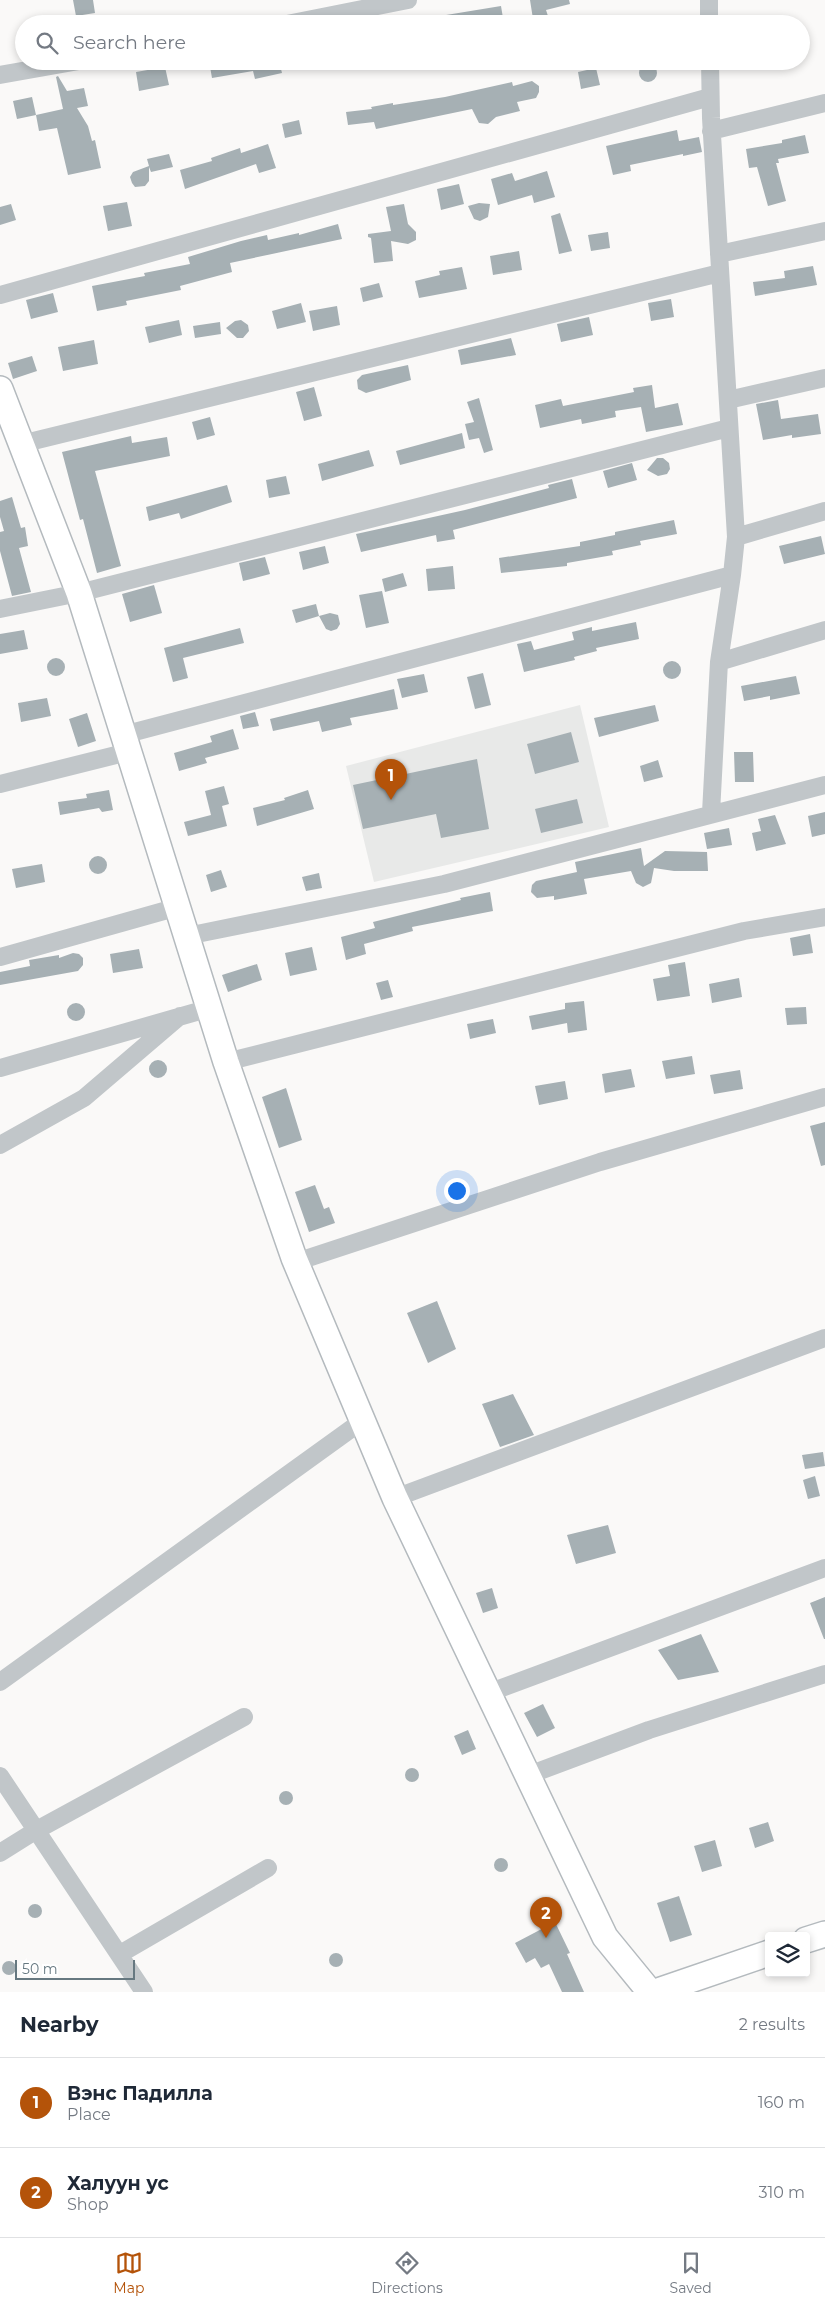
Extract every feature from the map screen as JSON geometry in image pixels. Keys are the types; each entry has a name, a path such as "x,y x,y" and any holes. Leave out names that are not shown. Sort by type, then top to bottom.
{"street":[{"path":"332,15 408,0"},
{"path":"709,0 709,15"},
{"path":"0,75 28,70"},
{"path":"710,70 710,97 736,537 719,662 711,813"},
{"path":"0,295 710,97"},
{"path":"712,131 825,103"},
{"path":"719,254 825,230"},
{"path":"11,432 720,273"},
{"path":"728,400 825,378"},
{"path":"0,389 11,432 79,592 226,1062 296,1262 395,1498 605,1937 650,1992"},
{"path":"0,609 79,592 729,428"},
{"path":"736,537 825,511"},
{"path":"0,784 125,744 732,575"},
{"path":"719,662 825,630"},
{"path":"187,936 444,884 711,813 825,785"},
{"path":"0,957 178,907"},
{"path":"226,1062 744,931 825,916"},
{"path":"0,1068 210,1008"},
{"path":"0,1145 84,1098 180,1016"},
{"path":"296,1262 600,1162 825,1097"},
{"path":"395,1498 825,1338"},
{"path":"0,1682 362,1421"},
{"path":"488,1692 825,1568"},
{"path":"529,1775 649,1730 825,1674"},
{"path":"0,1854 36,1831 244,1717"},
{"path":"0,1776 144,1992"},
{"path":"120,1954 268,1868"},
{"path":"810,1939 825,1934"},
{"path":"655,1992 765,1954"}],"shaded area":[{"path":"580,705 609,827 374,882 346,766"}],"building":[{"path":"73,0 93,0 95,13 76,15"},
{"path":"530,0 569,0 570,4 546,10 548,15 532,15"},
{"path":"501,6 502,15 446,15"},
{"path":"166,70 169,85 139,91 136,72"},
{"path":"211,70 281,70 282,73 255,79 253,71 212,78"},
{"path":"596,70 600,85 581,89 578,72"},
{"path":"639,70 657,70 657,77 652,82 644,82 639,77"},
{"path":"58,76 67,91 84,88 88,106 77,108 88,126 92,141 95,140 101,168 68,175 57,128 39,131 36,115 63,109 56,77"},
{"path":"532,81 539,86 536,98 517,102 520,111 496,117 488,124 479,123 472,109 376,129 374,122 348,125 346,112 372,109 371,107 393,103 393,105 445,97 512,82 513,86"},
{"path":"32,97 36,115 17,119 13,101"},
{"path":"299,120 302,134 285,138 282,124"},
{"path":"677,130 679,141 699,137 702,152 630,165 631,171 613,175 606,146"},
{"path":"805,135 809,153 778,159 779,163 776,163 786,201 768,206 757,167 749,168 746,149 782,143 782,140"},
{"path":"268,144 276,168 259,173 256,164 185,189 180,170 212,161 211,158 240,148 241,153"},
{"path":"169,154 173,167 151,172 149,167 149,181 145,186 135,187 130,177 133,172 149,166 147,159"},
{"path":"547,171 555,197 534,203 532,195 498,205 491,179 512,173 515,181"},
{"path":"459,184 464,204 441,210 437,189"},
{"path":"127,202 132,226 108,231 103,206"},
{"path":"479,203 490,204 488,217 480,221 474,219 468,206"},
{"path":"11,204 16,220 0,225 0,207"},
{"path":"404,204 408,224 416,232 416,240 408,244 391,241 393,261 374,263 371,238 368,237 368,234 391,231 386,207"},
{"path":"560,213 572,251 559,254 551,216"},
{"path":"338,224 342,239 230,263 232,272 180,286 181,290 126,301 127,305 97,311 92,286 145,276 144,273 190,264 188,257 241,241 267,235 268,240 299,233 299,235"},
{"path":"608,232 610,248 591,251 588,235"},
{"path":"519,251 522,270 493,275 490,256"},
{"path":"813,266 817,285 755,296 753,282 785,278 784,271"},
{"path":"462,267 467,289 419,298 415,281 440,275 439,271"},
{"path":"379,283 383,297 363,302 360,288"},
{"path":"53,293 58,312 31,319 26,300"},
{"path":"671,299 674,317 651,321 648,303"},
{"path":"301,303 306,322 277,329 272,311"},
{"path":"337,306 340,325 313,331 309,311"},
{"path":"589,317 593,335 561,342 557,324"},
{"path":"179,320 182,335 149,343 145,327"},
{"path":"241,320 248,325 249,331 243,338 237,338 226,328 235,321"},
{"path":"220,322 221,334 195,338 193,326"},
{"path":"511,338 516,355 461,365 458,350"},
{"path":"94,340 98,364 63,371 58,347"},
{"path":"32,356 37,371 13,379 8,363"},
{"path":"408,365 411,380 366,393 358,389 357,380 362,375"},
{"path":"652,385 655,408 678,403 683,425 646,432 641,407 615,411 616,417 582,424 581,419 540,428 535,405 561,399 563,406 634,392 633,388"},
{"path":"314,387 322,416 304,421 296,392"},
{"path":"479,398 493,450 484,453 479,438 469,440 465,424 474,422 467,402"},
{"path":"778,400 781,419 818,414 821,434 792,438 792,435 763,440 756,404"},
{"path":"210,417 215,435 197,440 192,422"},
{"path":"462,433 465,448 400,465 396,451"},
{"path":"131,436 132,443 167,437 170,456 95,471 121,566 97,573 83,519 80,520 62,452"},
{"path":"369,450 374,466 322,481 318,464"},
{"path":"657,458 663,458 669,463 670,469 667,474 658,476 647,470"},
{"path":"632,463 637,480 608,488 603,471"},
{"path":"286,476 290,494 269,498 266,480"},
{"path":"572,479 577,498 453,530 455,539 437,542 436,535 361,552 356,534 465,510 549,488 548,485"},
{"path":"227,485 232,502 181,519 179,513 149,521 146,507"},
{"path":"12,497 21,528 25,527 28,546 19,548 31,592 12,596 0,551 0,532 4,531 0,517 0,501"},
{"path":"674,520 677,534 640,541 641,545 612,551 613,555 567,563 567,566 501,573 499,558 580,546 580,542 615,535 615,532"},
{"path":"821,536 825,554 784,564 779,546"},
{"path":"325,546 329,563 303,570 299,552"},
{"path":"265,557 270,574 243,581 239,563"},
{"path":"453,566 455,589 428,591 426,569"},
{"path":"403,573 407,586 385,592 382,579"},
{"path":"154,585 162,613 130,622 122,594"},
{"path":"382,591 389,623 366,628 359,595"},
{"path":"316,604 319,616 296,623 292,610"},
{"path":"330,613 338,615 340,624 337,629 331,631 326,629 319,616"},
{"path":"636,622 639,639 596,648 597,651 574,657 575,660 524,672 517,644 531,641 534,650 574,640 572,632 592,627 592,631"},
{"path":"240,628 244,643 183,658 188,678 173,682 164,648"},
{"path":"24,630 28,649 0,654 0,634"},
{"path":"52,658 60,658 65,663 63,674 52,676 47,671 47,663"},
{"path":"672,661 680,666 681,670 676,678 672,679 664,674 663,670 668,662"},
{"path":"483,673 491,705 475,709 467,677"},
{"path":"424,674 428,692 402,698 397,679"},
{"path":"796,676 800,694 770,700 770,696 744,701 741,686"},
{"path":"394,689 398,709 350,718 352,725 322,732 319,721 273,731 270,719"},
{"path":"47,698 51,716 21,722 18,703"},
{"path":"655,705 659,721 599,737 594,718"},
{"path":"255,712 259,726 243,729 240,716"},
{"path":"87,713 96,741 78,747 69,719"},
{"path":"233,729 239,749 205,758 207,763 179,771 174,753 212,742 210,736"},
{"path":"571,732 579,762 535,774 527,744"},
{"path":"734,752 753,752 754,782 735,782"},
{"path":"477,759 489,829 441,838 436,814 363,829 353,785"},
{"path":"658,760 663,777 644,782 640,766"},
{"path":"224,786 229,804 222,806 227,826 188,836 184,822 211,815 205,791"},
{"path":"109,790 113,810 102,812 99,808 60,815 58,802 87,798 86,794"},
{"path":"308,790 314,809 257,826 253,808 285,800 284,798"},
{"path":"577,799 583,823 541,833 535,809"},
{"path":"825,812 825,834 812,837 808,816"},
{"path":"775,815 786,844 756,851 752,833 761,831 758,819"},
{"path":"729,828 732,845 707,849 704,833"},
{"path":"641,848 644,866 665,851 707,852 708,871 674,871 654,868 651,883 643,887 636,883 631,871 584,879 587,894 554,900 554,896 537,898 531,892 532,885 536,881 577,872 575,862"},
{"path":"98,856 106,861 107,865 102,873 98,874 90,869 89,865 94,857"},
{"path":"42,864 45,882 16,888 12,869"},
{"path":"221,870 227,887 211,892 206,875"},
{"path":"319,873 322,888 306,891 302,877"},
{"path":"490,892 493,911 412,927 413,931 364,944 366,954 346,960 341,937 375,928 373,922 461,900 460,898"},
{"path":"810,934 813,953 793,956 790,938"},
{"path":"312,947 317,970 290,976 285,953"},
{"path":"139,949 143,968 113,973 110,954"},
{"path":"73,953 79,954 83,958 83,965 78,971 0,985 0,972 30,966 29,960 59,955 59,958"},
{"path":"685,962 690,996 657,1001 653,979 670,976 668,965"},
{"path":"257,964 262,980 228,992 222,975"},
{"path":"739,978 742,997 712,1003 709,984"},
{"path":"388,980 393,997 381,1000 376,983"},
{"path":"584,1001 587,1030 568,1033 567,1023 532,1030 529,1016 565,1009 565,1003"},
{"path":"76,1003 83,1005 85,1012 83,1019 76,1021 69,1019 67,1012 69,1005"},
{"path":"806,1007 807,1024 787,1025 785,1008"},
{"path":"493,1019 496,1033 470,1039 467,1024"},
{"path":"692,1056 695,1074 666,1079 662,1061"},
{"path":"154,1060 162,1060 167,1065 165,1076 154,1078 149,1073 149,1065"},
{"path":"631,1069 635,1087 605,1093 602,1074"},
{"path":"740,1070 743,1089 714,1094 710,1075"},
{"path":"565,1081 568,1099 539,1105 535,1086"},
{"path":"286,1088 302,1140 279,1148 262,1097"},
{"path":"825,1122 825,1165 821,1166 810,1126"},
{"path":"315,1185 324,1209 329,1207 335,1223 309,1232 295,1192"},
{"path":"437,1301 456,1349 428,1363 407,1313"},
{"path":"513,1394 534,1435 500,1447 482,1404"},
{"path":"823,1452 825,1466 805,1469 802,1455"},
{"path":"815,1476 820,1496 808,1499 803,1480"},
{"path":"608,1525 616,1553 576,1564 567,1535"},
{"path":"492,1588 498,1608 483,1613 476,1593"},
{"path":"825,1597 825,1639 824,1639 810,1603"},
{"path":"701,1634 719,1672 678,1680 658,1650"},
{"path":"543,1704 555,1728 537,1737 524,1713"},
{"path":"468,1730 476,1749 462,1755 454,1736"},
{"path":"412,1768 417,1770 419,1775 417,1780 412,1782 407,1780 405,1775 407,1770"},
{"path":"286,1791 291,1793 293,1798 291,1803 286,1805 281,1803 279,1798 281,1793"},
{"path":"768,1822 774,1841 755,1848 749,1828"},
{"path":"715,1840 722,1866 702,1872 694,1846"},
{"path":"501,1858 506,1860 508,1865 506,1870 501,1872 496,1870 494,1865 496,1860"},
{"path":"679,1896 692,1935 670,1942 657,1903"},
{"path":"35,1904 40,1906 42,1911 40,1916 35,1918 30,1916 28,1911 30,1906"},
{"path":"555,1922 570,1953 567,1954 584,1992 562,1992 549,1964 541,1968 535,1958 526,1963 515,1943"},
{"path":"336,1953 341,1955 343,1960 341,1965 336,1967 331,1965 329,1960 331,1955"},
{"path":"9,1961 14,1963 16,1968 14,1973 9,1975 4,1973 2,1968 4,1963"}],"place":[{"name":"Вэнс Падилла","path":"391,800"},
{"name":"Халуун ус","path":"546,1938"}]}
